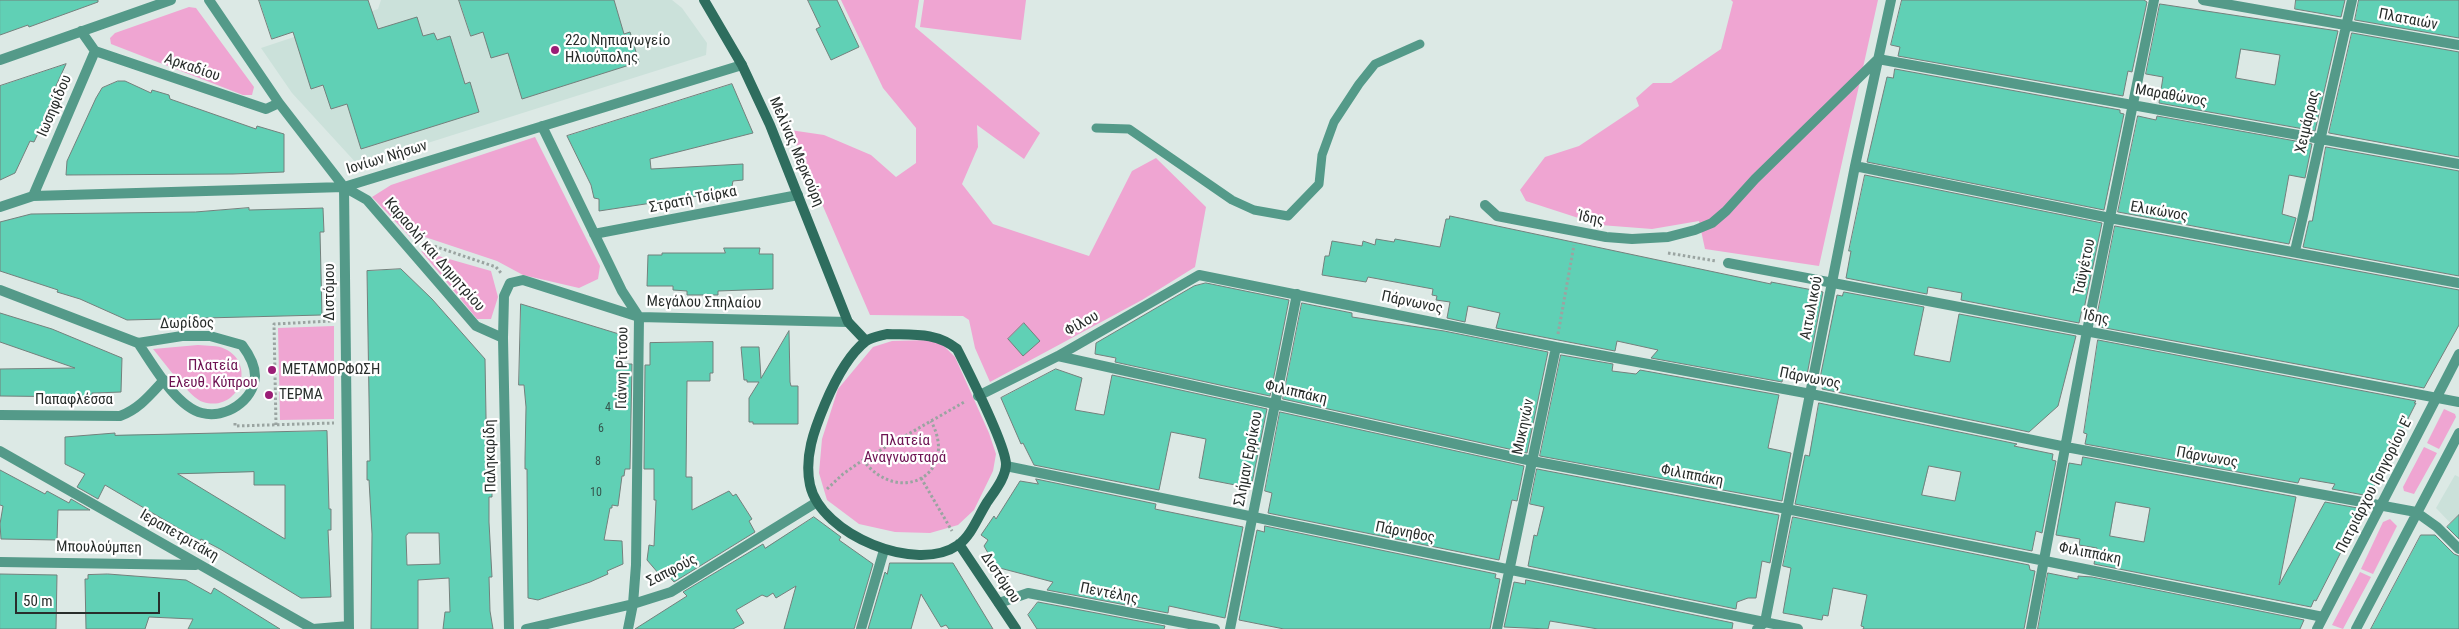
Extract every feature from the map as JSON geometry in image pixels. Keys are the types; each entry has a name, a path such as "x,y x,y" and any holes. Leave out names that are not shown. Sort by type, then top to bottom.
{"street":[{"path":"0,60 171,0"},
{"path":"209,0 279,103 344,186"},
{"name":"Μελίνας Μερκούρη","path":"704,0 742,65 770,125 848,322"},
{"name":"Αιτωλικού","path":"1761,626 1788,509 1855,166 1891,0"},
{"name":"Ταϋγέτου","path":"2031,629 2087,331 2154,0"},
{"name":"Πλαταιών","path":"2203,0 2459,45"},
{"name":"Χειμάρρας","path":"2294,251 2352,0"},
{"path":"81,31 95,50"},
{"name":"Αρκαδίου","path":"95,50 266,109 279,103"},
{"name":"Ιωσηφίδου","path":"33,196 95,50"},
{"name":"Μαραθώνος","path":"1878,59 2459,164"},
{"name":"Ίδης","path":"1485,205 1497,216 1606,237 1632,239 1668,237 1695,230 1712,223 1726,211 1755,179 1878,59"},
{"name":"Ιονίων Νήσων","path":"0,206 33,196 344,186 742,65"},
{"name":"Γιάννη Ρίτσου","path":"542,126 622,291 639,317 636,566 633,604 628,629"},
{"name":"Ελικώνος","path":"1855,166 2110,218 2459,283"},
{"name":"Καραολή και Δημητρίου","path":"344,186 367,200 476,326 503,338"},
{"name":"Διστόμου","path":"344,186 349,628"},
{"name":"Στρατή Τσίρκα","path":"594,234 798,195"},
{"name":"Ίδης","path":"1728,263 2459,402"},
{"name":"Πάρνωνος","path":"1198,275 1556,347 1811,394 2066,447 2416,512"},
{"name":"Φίλου","path":"978,396 1058,356 1198,275"},
{"name":"Μεγάλου Σπηλαίου","path":"510,283 523,280 639,317 848,322"},
{"name":"Παληκαρίδη","path":"509,629 503,338 504,296 510,283"},
{"path":"0,290 138,343 164,380 187,406 201,413 232,410"},
{"name":"Σλήμαν Ερρίκου","path":"1230,629 1297,294"},
{"path":"848,322 866,341"},
{"path":"887,334 930,335 943,339 957,349 978,396 1005,454 1006,466 1004,474 967,536 959,544 939,553 904,553 884,550 839,525 817,502 810,486 810,443 834,382 866,341 887,334"},
{"name":"Δωρίδος","path":"138,343 182,336 210,336 242,344 248,354 255,376 252,390 232,410"},
{"name":"Μυκηνών","path":"1497,629 1556,347"},
{"name":"Πατριάρχου Γρηγορίου Ε'","path":"2316,629 2459,354"},
{"name":"Φιλιππάκη","path":"1058,356 1532,462 1788,509 2323,617"},
{"name":"Παπαφλέσσα","path":"0,415 120,416 131,412 145,401 164,380"},
{"path":"2356,629 2459,433"},
{"name":"Ιεραπετριτάκη","path":"0,451 313,629 349,628"},
{"name":"Πάρνηθος","path":"1006,466 1510,570 1761,626 1798,629"},
{"name":"Σαπφούς","path":"526,629 633,604 671,592 817,502"},
{"path":"2416,512 2437,527 2459,548"},
{"name":"Διστόμου","path":"959,544 1016,629"},
{"path":"861,629 884,550"},
{"name":"Μπουλούμπεη","path":"0,562 198,565"},
{"name":"Πεντέλης","path":"1000,603 1028,593 1215,629"}],"lane":[{"path":"1096,128 1129,129 1232,200 1254,210 1288,216 1319,184 1322,154 1334,122 1359,84 1375,64 1420,44"}],"path":[{"path":"1556,347 1576,231"},
{"path":"1668,237 1666,252 1728,263"},
{"path":"410,248 422,242 496,267 510,283"},
{"path":"276,425 274,324 345,321"},
{"path":"817,502 843,474 863,460 978,396"},
{"path":"232,410 235,426 347,422"},
{"path":"863,460 872,472 887,481 909,483 921,478 934,468 940,453 940,440 932,421"},
{"path":"921,478 959,544"}],"shaded area":[{"path":"381,0 672,0 682,8 707,43 706,55 358,165 292,93 261,48 378,9"},
{"path":"2455,475 2459,477 2459,532 2436,508"}],"green space":[{"path":"841,0 919,0 915,27 1040,133 1024,159 977,125 978,147 962,184 993,224 1089,256 1132,171 1156,158 1206,207 1195,267 1142,300 990,382 975,348 969,320 963,316 870,315 790,130 824,135 871,155 896,177 916,163 916,128 883,88"},
{"path":"924,0 1026,0 1021,40 920,27"},
{"path":"1731,0 1878,0 1819,266 1705,249 1699,221 1652,229 1600,225 1526,201 1520,190 1545,157 1579,146 1639,106 1636,98 1653,83 1671,83 1721,49 1733,2"},
{"path":"189,7 196,8 254,87 252,95 243,95 111,44 110,38 115,33"},
{"path":"535,137 600,266 598,279 579,288 523,275 497,261 422,236 411,238 372,197 391,185"},
{"path":"421,251 491,271 498,297 491,319 477,319"},
{"path":"334,326 334,419 280,420 278,328"},
{"name":"Πλατεία Αναγνωσταρά","path":"930,340 942,344 955,357 989,433 996,454 993,471 974,510 958,525 930,533 895,532 859,524 827,500 819,473 822,439 838,389 873,347 892,341"},
{"name":"Πλατεία Ελευθ. Κύπρου","path":"198,345 216,346 225,349 235,356 240,365 242,375 240,385 234,394 226,400 216,403 203,402 198,399 184,387 153,349"},
{"path":"2444,409 2455,414 2456,417 2439,449 2427,443"},
{"path":"2424,447 2437,453 2414,494 2404,491 2403,487"},
{"path":"2390,519 2397,526 2373,574 2361,569 2383,522"},
{"path":"2360,572 2371,577 2343,629 2332,625"}],"building":[{"path":"0,0 98,0 98,2 29,27 28,25 0,35"},
{"path":"259,0 368,0 378,29 417,17 423,36 434,33 437,40 450,36 465,84 470,82 479,112 361,149 347,104 331,109 323,85 311,89 293,32 272,39"},
{"path":"459,0 614,0 624,34 630,32 639,62 522,99 508,53 491,58 483,32 471,36"},
{"path":"808,0 837,0 859,47 831,60 816,29 820,27"},
{"path":"1902,0 2144,0 2147,2 2132,72 2128,71 2123,96 1898,56 1900,47 1891,45"},
{"path":"2296,0 2345,0 2341,17 2295,9"},
{"path":"2359,0 2459,0 2459,38 2355,20"},
{"path":"2160,4 2338,31 2315,131 2159,103 2163,77 2146,74","holes":["2241,49 2280,55 2275,85 2236,78"]},
{"path":"2352,33 2459,52 2459,157 2329,133"},
{"path":"66,64 55,88 58,89 44,116 46,117 34,142 30,141 15,173 0,180 0,86"},
{"path":"1895,69 2120,110 2120,113 2124,114 2104,210 1867,162 1887,77 1893,78"},
{"path":"118,81 125,81 151,93 152,90 169,95 170,99 256,129 257,126 284,134 284,172 66,175 67,161 96,98 102,88"},
{"path":"732,84 753,133 650,159 651,169 743,164 743,180 733,181 731,191 599,211 599,199 594,198 591,185 567,136"},
{"path":"2138,116 2156,120 2157,116 2312,144 2305,178 2289,175 2282,214 2296,218 2289,244 2118,212"},
{"path":"2326,147 2459,171 2459,276 2303,247 2309,221 2312,221"},
{"path":"1865,175 2102,223 2084,309 2082,309 2079,323 1961,300 1962,293 1928,287 1927,294 1846,278 1851,251 1849,251"},
{"path":"249,208 249,210 323,208 324,232 320,232 322,315 127,320 80,299 57,292 58,290 0,271 0,222 31,214 195,212"},
{"path":"1450,216 1771,284 1771,282 1823,292 1806,380 1783,376 1782,382 1651,358 1658,350 1617,341 1615,351 1496,328 1500,313 1468,306 1465,322 1447,318 1450,302 1436,300 1437,296 1432,295 1433,289 1368,277 1366,282 1322,275 1325,256 1329,256 1332,241 1362,246 1363,241 1375,245 1376,239 1394,242 1395,239 1440,247 1446,219 1449,219"},
{"path":"2115,226 2459,290 2459,325 2424,388 2100,327 2102,313 2098,312"},
{"path":"724,248 760,248 759,254 773,254 773,289 718,291 718,295 687,295 687,291 673,290 673,286 647,286 648,255 662,255 662,253 725,253"},
{"path":"401,269 432,299 485,359 487,473 492,473 492,497 489,497 489,522 492,577 489,577 490,611 493,629 443,629 445,612 450,612 449,578 418,580 418,629 371,629 372,534 369,480 367,480 367,461 370,461 367,271","holes":["409,533 439,533 440,564 407,565 406,536"]},
{"path":"1206,283 1289,300 1270,396 1115,362 1116,358 1095,354 1096,343 1194,286"},
{"path":"1844,292 1924,307 1914,355 1950,362 1959,314 2076,336 2058,406 2029,432 1822,389 1823,384 1819,383 1837,295 1842,296"},
{"path":"1302,303 1352,313 1352,317 1444,331 1548,352 1527,453 1283,399"},
{"path":"521,304 619,334 618,364 632,364 630,469 625,469 624,476 622,476 618,506 612,505 612,508 610,508 604,540 622,541 623,564 607,571 608,574 590,582 538,600 528,598 527,469 525,469 526,407 524,385 519,385"},
{"path":"0,313 52,329 122,358 121,392 92,393 92,397 0,396 0,369 75,368 0,342"},
{"path":"1024,323 1040,341 1023,356 1008,339"},
{"path":"789,331 790,382 791,386 798,386 798,424 753,424 753,422 749,422 749,398 759,382 747,382 747,380 744,380 741,347 759,347 761,378"},
{"path":"2098,340 2416,401 2414,403 2416,403 2369,496 2332,489 2335,484 2300,478 2298,483 2085,444 2087,434 2084,433"},
{"path":"713,342 713,373 710,373 710,381 687,381 686,477 692,477 692,510 729,491 733,496 736,494 752,519 749,521 755,532 674,582 663,570 659,574 647,560 649,545 654,546 656,500 654,500 654,469 644,469 645,365 650,365 650,343"},
{"path":"1561,355 1613,364 1612,371 1636,374 1640,370 1779,395 1768,448 1791,453 1782,501 1540,456"},
{"path":"1056,369 1082,378 1075,410 1104,415 1112,375 1267,409 1251,488 1199,478 1206,439 1171,432 1159,490 1034,465 1023,443 1021,444 1001,398"},
{"path":"1819,403 2017,444 2014,446 2053,454 2052,460 2056,461 2042,533 2036,531 2032,551 1795,504 1805,455 1809,456","holes":["1929,466 1961,472 1955,501 1922,495"]},
{"path":"1280,412 1524,466 1517,501 1512,500 1499,560 1268,513 1272,493 1265,491"},
{"path":"327,431 329,509 331,509 331,530 328,530 331,597 301,598 220,549 201,539 200,541 105,485 98,499 77,487 85,474 65,464 65,437 115,433 115,435","holes":["254,472 254,485 285,485 285,539 178,474"]},
{"path":"2083,457 2296,497 2279,585 2325,502 2363,509 2316,601 2314,600 2311,607 2094,564 2097,548 2079,545 2080,539 2056,535 2069,463 2081,465","holes":["2116,502 2150,508 2144,542 2110,536"]},
{"path":"1537,469 1779,515 1770,563 1762,561 1756,598 1748,598 1737,602 1736,609 1528,566 1534,535 1537,536 1544,507 1530,504"},
{"path":"0,470 45,494 47,491 69,503 71,499 90,510 58,510 57,540 1,539 0,524 3,506 0,505"},
{"path":"1036,479 1156,504 1155,509 1243,527 1225,618 1169,606 1168,613 1047,590 1053,582 996,567 984,546 988,540 981,535 994,516 996,519 1020,481 1038,484"},
{"path":"2459,515 2459,539 2447,527"},
{"path":"814,517 841,537 839,540 873,564 854,629 784,629 796,586 776,598 773,593 767,597 762,595 736,610 744,623 733,629 635,629 687,596 683,592 763,544 765,548"},
{"path":"1793,517 2029,565 2030,570 2035,571 2024,629 1863,629 1864,627 1861,626 1867,595 1833,588 1828,616 1823,615 1822,620 1783,613 1791,568 1783,566"},
{"path":"1265,526 1496,574 1495,578 1500,579 1490,629 1284,629 1239,620 1257,530 1264,532"},
{"path":"2421,535 2435,535 2454,554 2459,556 2459,629 2371,629"},
{"path":"890,563 953,563 993,629 949,629 946,625 941,627 921,594 911,629 868,629 885,572 887,574"},
{"path":"2048,573 2078,579 2078,576 2092,577 2304,620 2300,629 2038,629"},
{"path":"0,574 57,575 56,629 0,629"},
{"path":"108,574 186,580 211,594 214,588 280,629 188,629 193,619 149,617 145,629 86,629 85,579 88,579 88,575"},
{"path":"1526,580 1733,623 1732,629 1598,629 1550,621 1548,629 1504,627 1514,582 1525,584"},
{"path":"1038,602 1165,626 1164,629 1037,629 1028,615"}],"place":[{"name":"22ο Νηπιαγωγείο Ηλιούπολης","path":"555,50"},
{"name":"ΜΕΤΑΜΟΡΦΩΣΗ","path":"272,370"},
{"name":"ΤΕΡΜΑ","path":"269,395"}]}
